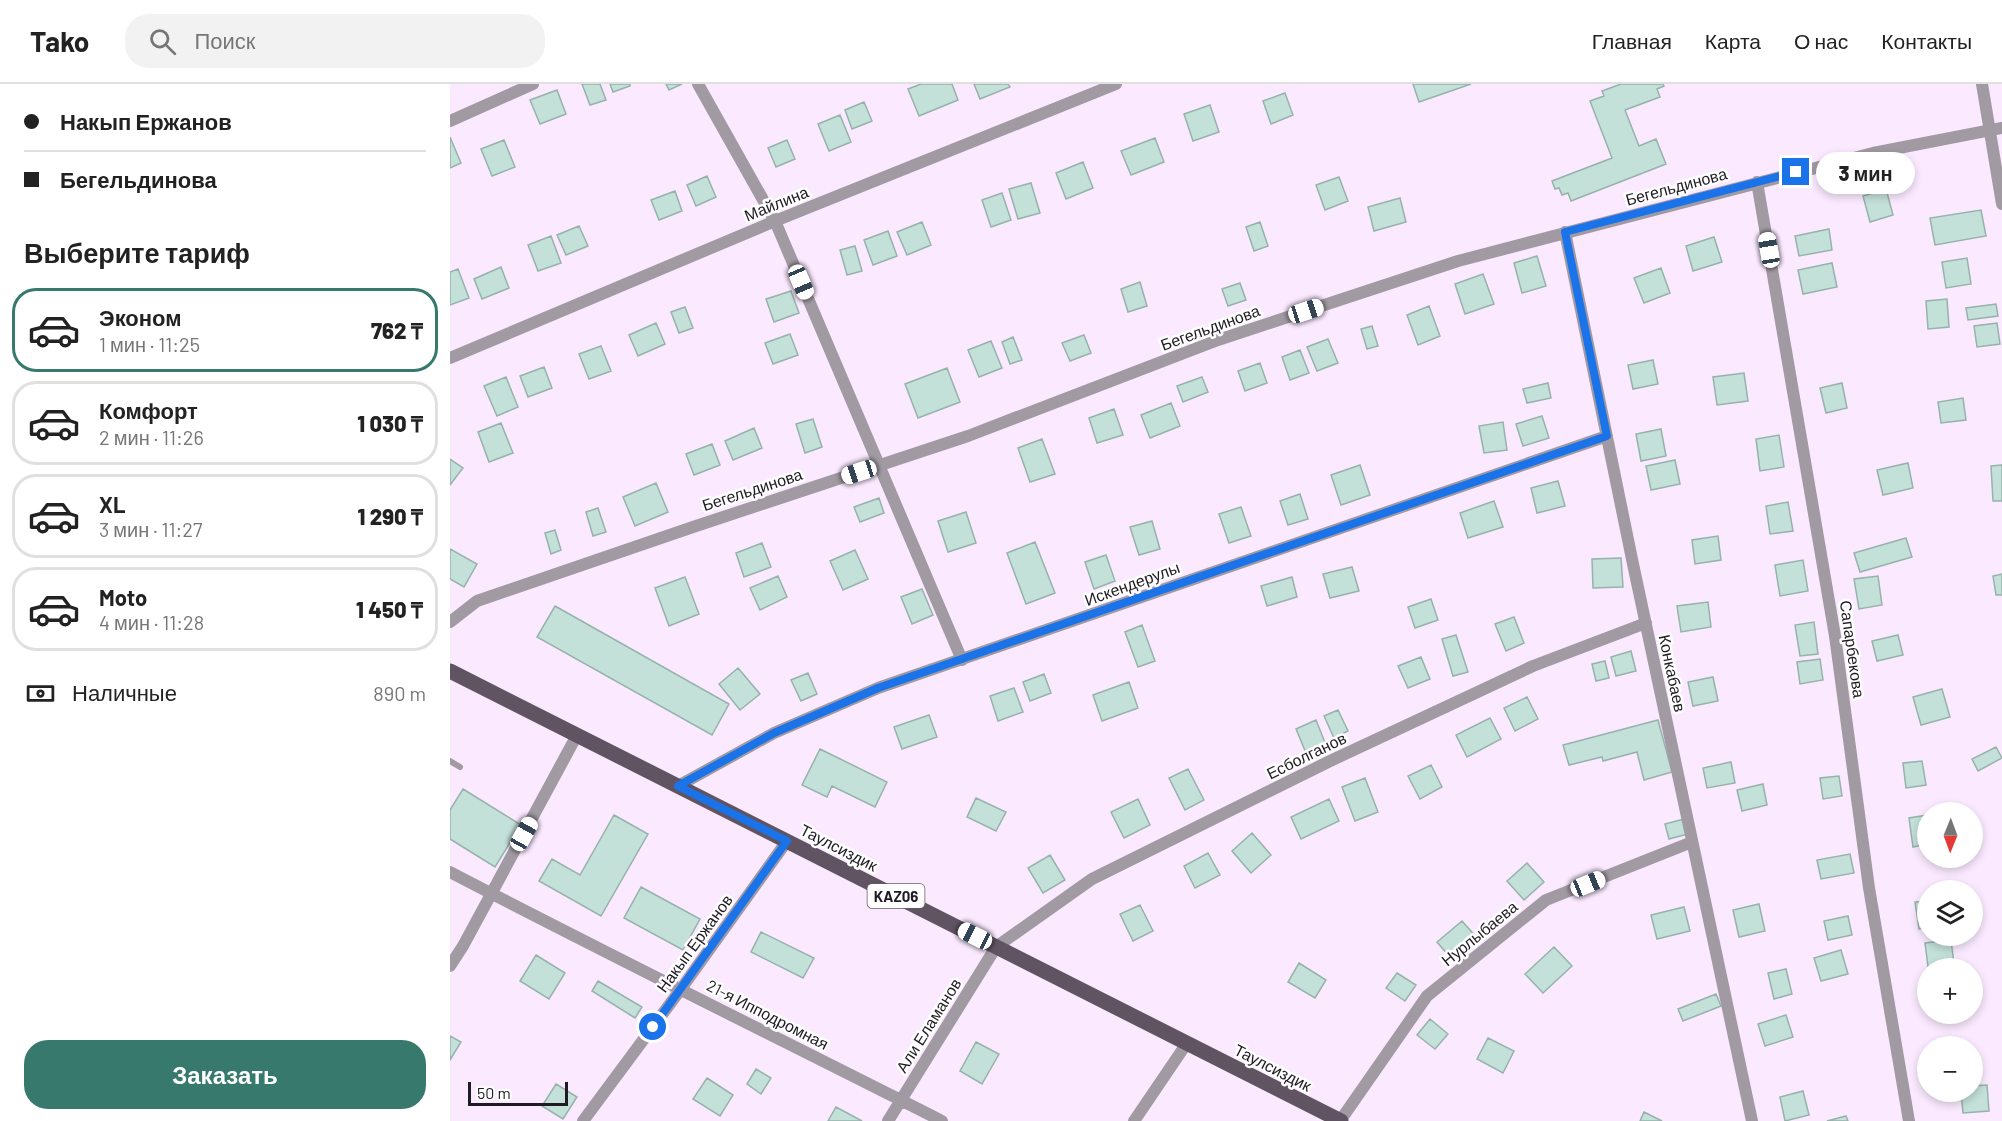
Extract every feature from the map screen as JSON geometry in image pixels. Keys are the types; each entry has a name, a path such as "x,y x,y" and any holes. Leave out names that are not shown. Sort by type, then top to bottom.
{"main road":[{"name":"Таулсиздик","path":"450,671 1341,1121"}],"street":[{"path":"450,121 533,84"},
{"path":"698,84 775,221 962,660"},
{"name":"Майлина","path":"450,358 775,221 1116,84"},
{"path":"1982,84 1996,130 2002,204"},
{"name":"Бегельдинова","path":"450,622 477,601 693,526 968,436 1218,340 1458,261 1874,153 1996,130"},
{"name":"Сапарбекова","path":"1757,182 1835,636 1869,888 1909,1121"},
{"name":"Конкабаев","path":"1565,232 1752,1121"},
{"name":"Искендерулы","path":"678,786 774,733 878,688 1607,436"},
{"name":"Есболганов","path":"996,947 1102,874 1328,762 1533,666 1646,623"},
{"path":"450,966 578,735"},
{"name":"Накып Ержанов","path":"583,1121 787,841"},
{"name":"Нурлыбаева","path":"1341,1121 1427,996 1546,900 1692,842"},
{"name":"21-я Ипподромная","path":"450,872 580,941 681,989 942,1121"},
{"name":"Али Еламанов","path":"888,1121 996,947"},
{"path":"1134,1121 1187,1043"}],"lane":[{"path":"450,761 460,767"}],"building":[{"path":"582,84 600,84 606,100 590,105"},
{"path":"610,84 630,84 630,86 613,92"},
{"path":"666,84 682,84 669,90"},
{"path":"921,84 952,84 958,100 919,116 908,89"},
{"path":"974,84 1008,84 1010,87 980,99"},
{"path":"1413,84 1471,84 1419,102"},
{"path":"1621,84 1663,84 1664,86 1657,89 1660,97 1625,110 1639,146 1656,139 1666,164 1571,201 1568,193 1562,195 1559,188 1555,189 1552,181 1612,158 1590,101 1604,96 1602,91"},
{"path":"557,90 566,114 540,124 530,100"},
{"path":"1285,93 1293,115 1271,124 1263,101"},
{"path":"864,102 872,121 852,129 845,110"},
{"path":"1210,105 1219,132 1193,141 1184,114"},
{"path":"840,115 851,142 829,151 818,124"},
{"path":"450,137 461,163 450,168"},
{"path":"1155,138 1164,162 1131,175 1121,151"},
{"path":"504,140 515,167 492,176 481,149"},
{"path":"787,140 795,159 776,167 768,148"},
{"path":"1083,162 1093,188 1066,199 1056,173"},
{"path":"707,176 716,197 696,206 687,185"},
{"path":"1339,177 1348,201 1325,210 1316,185"},
{"path":"1031,183 1040,213 1018,219 1009,189"},
{"path":"1886,189 1893,215 1870,222 1863,196"},
{"path":"675,191 682,211 659,220 651,200"},
{"path":"1002,193 1011,220 991,227 982,200"},
{"path":"1400,198 1406,222 1374,231 1368,207"},
{"path":"1981,210 1986,236 1935,245 1930,218"},
{"path":"922,222 931,245 907,255 897,232"},
{"path":"1260,222 1268,246 1254,251 1246,227"},
{"path":"579,226 588,246 566,255 557,235"},
{"path":"1829,229 1832,250 1799,256 1795,236"},
{"path":"888,231 897,256 873,265 864,240"},
{"path":"551,236 561,263 538,271 528,245"},
{"path":"1714,237 1722,262 1693,271 1686,246"},
{"path":"855,246 862,271 847,275 840,250"},
{"path":"1537,256 1546,286 1522,293 1514,263"},
{"path":"1967,258 1971,284 1946,288 1942,262"},
{"path":"1832,263 1837,287 1803,294 1798,270"},
{"path":"501,267 509,288 482,299 474,279"},
{"path":"1661,268 1670,293 1644,303 1634,278"},
{"path":"458,269 469,298 450,305 450,272"},
{"path":"1483,274 1494,304 1465,314 1455,284"},
{"path":"1140,282 1147,306 1128,312 1121,289"},
{"path":"1240,283 1246,300 1228,306 1222,289"},
{"path":"791,291 799,313 774,322 766,299"},
{"path":"1947,299 1949,327 1928,329 1926,301"},
{"path":"1996,304 1998,316 1968,320 1966,308"},
{"path":"1429,306 1440,336 1418,345 1407,315"},
{"path":"685,307 693,328 679,333 671,312"},
{"path":"656,323 665,344 638,356 629,335"},
{"path":"1997,323 2000,344 1977,347 1974,326"},
{"path":"1372,326 1378,346 1367,349 1361,329"},
{"path":"790,334 798,355 773,364 765,343"},
{"path":"1084,335 1091,353 1070,361 1062,343"},
{"path":"1013,337 1022,360 1010,364 1002,342"},
{"path":"1328,339 1338,363 1317,371 1307,347"},
{"path":"991,341 1002,368 979,377 968,350"},
{"path":"601,346 611,371 589,379 579,354"},
{"path":"1300,350 1309,373 1290,380 1282,357"},
{"path":"1653,360 1658,384 1633,389 1628,365"},
{"path":"1260,363 1267,383 1245,391 1238,371"},
{"path":"544,367 552,388 528,397 520,376"},
{"path":"947,368 960,402 918,418 905,384"},
{"path":"1744,373 1748,401 1717,405 1713,377"},
{"path":"506,377 518,407 497,416 484,386"},
{"path":"1202,377 1208,392 1183,402 1177,386"},
{"path":"1548,383 1551,398 1527,403 1523,389"},
{"path":"1842,383 1847,408 1826,413 1820,388"},
{"path":"1963,398 1966,420 1941,423 1938,402"},
{"path":"1171,403 1180,426 1150,438 1141,415"},
{"path":"1114,409 1123,435 1097,443 1089,418"},
{"path":"1542,416 1549,438 1523,446 1516,424"},
{"path":"813,419 822,447 805,453 796,424"},
{"path":"1503,422 1507,450 1484,453 1479,426"},
{"path":"501,423 513,453 489,462 478,432"},
{"path":"754,428 762,448 733,460 725,441"},
{"path":"1661,429 1666,456 1641,461 1636,434"},
{"path":"1779,435 1784,467 1760,471 1756,439"},
{"path":"1042,439 1055,474 1030,482 1018,448"},
{"path":"712,444 720,465 694,475 686,454"},
{"path":"450,459 463,468 450,485"},
{"path":"1675,460 1680,484 1651,490 1646,466"},
{"path":"1908,463 1913,488 1883,495 1877,470"},
{"path":"1360,465 1370,495 1341,505 1331,475"},
{"path":"2002,465 2002,501 1993,501 1991,466"},
{"path":"1558,481 1565,506 1537,513 1531,488"},
{"path":"656,483 668,512 635,526 623,497"},
{"path":"1300,494 1308,519 1288,525 1280,501"},
{"path":"879,498 884,513 860,522 854,507"},
{"path":"1494,501 1503,527 1468,538 1460,513"},
{"path":"1788,502 1793,531 1770,534 1766,506"},
{"path":"1241,507 1251,536 1229,543 1219,514"},
{"path":"598,508 606,532 593,536 586,512"},
{"path":"966,512 976,543 948,552 938,521"},
{"path":"1152,521 1160,549 1139,555 1130,527"},
{"path":"555,530 561,550 551,554 545,533"},
{"path":"1718,536 1721,560 1695,564 1692,540"},
{"path":"1906,538 1912,557 1860,572 1854,553"},
{"path":"1035,542 1055,593 1026,604 1007,553"},
{"path":"762,543 771,567 744,577 736,553"},
{"path":"450,549 477,564 464,587 450,579"},
{"path":"855,550 868,579 843,590 830,561"},
{"path":"1106,555 1115,581 1094,589 1085,562"},
{"path":"1621,558 1623,587 1593,588 1592,559"},
{"path":"1803,560 1808,591 1780,596 1775,565"},
{"path":"1352,567 1359,591 1330,598 1323,574"},
{"path":"2002,574 2002,595 1996,595 1993,576"},
{"path":"778,576 787,597 760,610 750,588"},
{"path":"1878,576 1882,605 1859,609 1854,579"},
{"path":"685,577 699,614 669,626 655,588"},
{"path":"1292,577 1297,597 1267,606 1261,586"},
{"path":"922,589 933,615 912,624 901,597"},
{"path":"1431,599 1438,620 1415,628 1408,607"},
{"path":"1708,602 1711,627 1681,632 1677,606"},
{"path":"555,606 729,704 712,735 537,637"},
{"path":"1514,617 1524,643 1506,651 1495,624"},
{"path":"1814,622 1818,654 1800,656 1795,625"},
{"path":"1142,625 1155,661 1138,667 1125,632"},
{"path":"1456,635 1468,672 1453,676 1442,639"},
{"path":"1898,635 1903,655 1877,661 1872,641"},
{"path":"1631,651 1636,671 1616,676 1611,657"},
{"path":"1421,657 1430,679 1408,688 1398,666"},
{"path":"1820,659 1823,680 1800,684 1797,662"},
{"path":"1605,661 1609,678 1596,681 1592,664"},
{"path":"738,668 760,694 740,710 719,684"},
{"path":"808,673 817,694 801,701 791,680"},
{"path":"1044,674 1051,693 1030,701 1023,682"},
{"path":"1713,677 1718,701 1693,706 1688,682"},
{"path":"1129,682 1138,708 1102,721 1093,695"},
{"path":"1014,688 1023,712 998,721 990,696"},
{"path":"1942,689 1950,717 1921,725 1913,697"},
{"path":"1527,697 1538,719 1515,731 1504,708"},
{"path":"1338,710 1348,731 1334,738 1324,716"},
{"path":"929,715 937,737 902,749 894,727"},
{"path":"1490,718 1501,739 1467,757 1456,735"},
{"path":"1316,720 1326,745 1306,753 1296,729"},
{"path":"1658,720 1672,772 1644,780 1637,752 1603,761 1602,757 1569,765 1563,745"},
{"path":"1996,747 2002,758 1978,771 1972,759"},
{"path":"820,749 887,782 875,807 832,786 827,797 802,785"},
{"path":"1922,761 1926,785 1906,788 1903,763"},
{"path":"1731,762 1735,783 1707,788 1703,768"},
{"path":"1431,765 1442,787 1420,799 1408,776"},
{"path":"1188,769 1204,800 1185,810 1169,778"},
{"path":"1839,776 1842,796 1823,799 1820,778"},
{"path":"1365,778 1378,812 1355,821 1342,787"},
{"path":"1763,784 1767,805 1742,811 1737,790"},
{"path":"463,789 521,825 495,867 450,839 450,810"},
{"path":"976,798 1006,812 996,831 967,817"},
{"path":"1138,799 1150,825 1124,838 1111,812"},
{"path":"1329,799 1339,821 1301,839 1291,817"},
{"path":"614,815 648,834 601,916 539,881 552,859 580,875"},
{"path":"1917,817 1917,846 1913,847 1909,818"},
{"path":"1684,819 1688,834 1669,839 1665,824"},
{"path":"1252,833 1271,855 1251,873 1232,851"},
{"path":"1208,853 1220,875 1195,888 1184,866"},
{"path":"1850,854 1854,873 1821,879 1817,860"},
{"path":"1050,855 1065,880 1043,893 1028,868"},
{"path":"1527,863 1544,882 1524,900 1507,881"},
{"path":"641,887 700,919 683,950 624,918"},
{"path":"1759,904 1765,931 1739,937 1733,910"},
{"path":"1140,905 1153,931 1133,941 1120,914"},
{"path":"1684,907 1690,931 1657,939 1651,915"},
{"path":"1848,916 1852,935 1828,940 1824,921"},
{"path":"1462,921 1478,939 1453,961 1437,942"},
{"path":"761,932 814,958 803,978 751,952"},
{"path":"1925,946 1952,946 1953,958 1927,958"},
{"path":"1554,947 1572,966 1543,993 1525,974"},
{"path":"1841,950 1848,974 1821,981 1814,958"},
{"path":"536,955 565,973 549,999 520,981"},
{"path":"1299,963 1326,980 1315,998 1288,982"},
{"path":"1786,969 1792,994 1774,999 1768,973"},
{"path":"1397,973 1416,985 1405,1001 1386,988"},
{"path":"598,981 642,1007 635,1018 592,991"},
{"path":"1716,994 1721,1006 1683,1021 1678,1009"},
{"path":"1786,1015 1793,1037 1765,1046 1758,1024"},
{"path":"1430,1019 1448,1034 1435,1049 1417,1035"},
{"path":"450,1036 461,1042 450,1060"},
{"path":"1488,1038 1514,1051 1503,1073 1477,1059"},
{"path":"976,1042 999,1054 982,1084 960,1071"},
{"path":"756,1069 771,1078 761,1094 747,1084"},
{"path":"707,1078 733,1095 720,1116 693,1099"},
{"path":"556,1084 577,1097 563,1119 542,1106"},
{"path":"1983,1085 1987,1085 1989,1111 1963,1113 1962,1102 1983,1102"},
{"path":"1803,1091 1809,1115 1785,1121 1780,1097"},
{"path":"836,1107 862,1121 828,1121"},
{"path":"1644,1112 1662,1121 1640,1121"},
{"path":"1846,1116 1848,1121 1827,1121"}],"route":[{"path":"653,1027 787,841 678,786 774,733 878,688 1607,436 1565,232 1796,172"}]}
